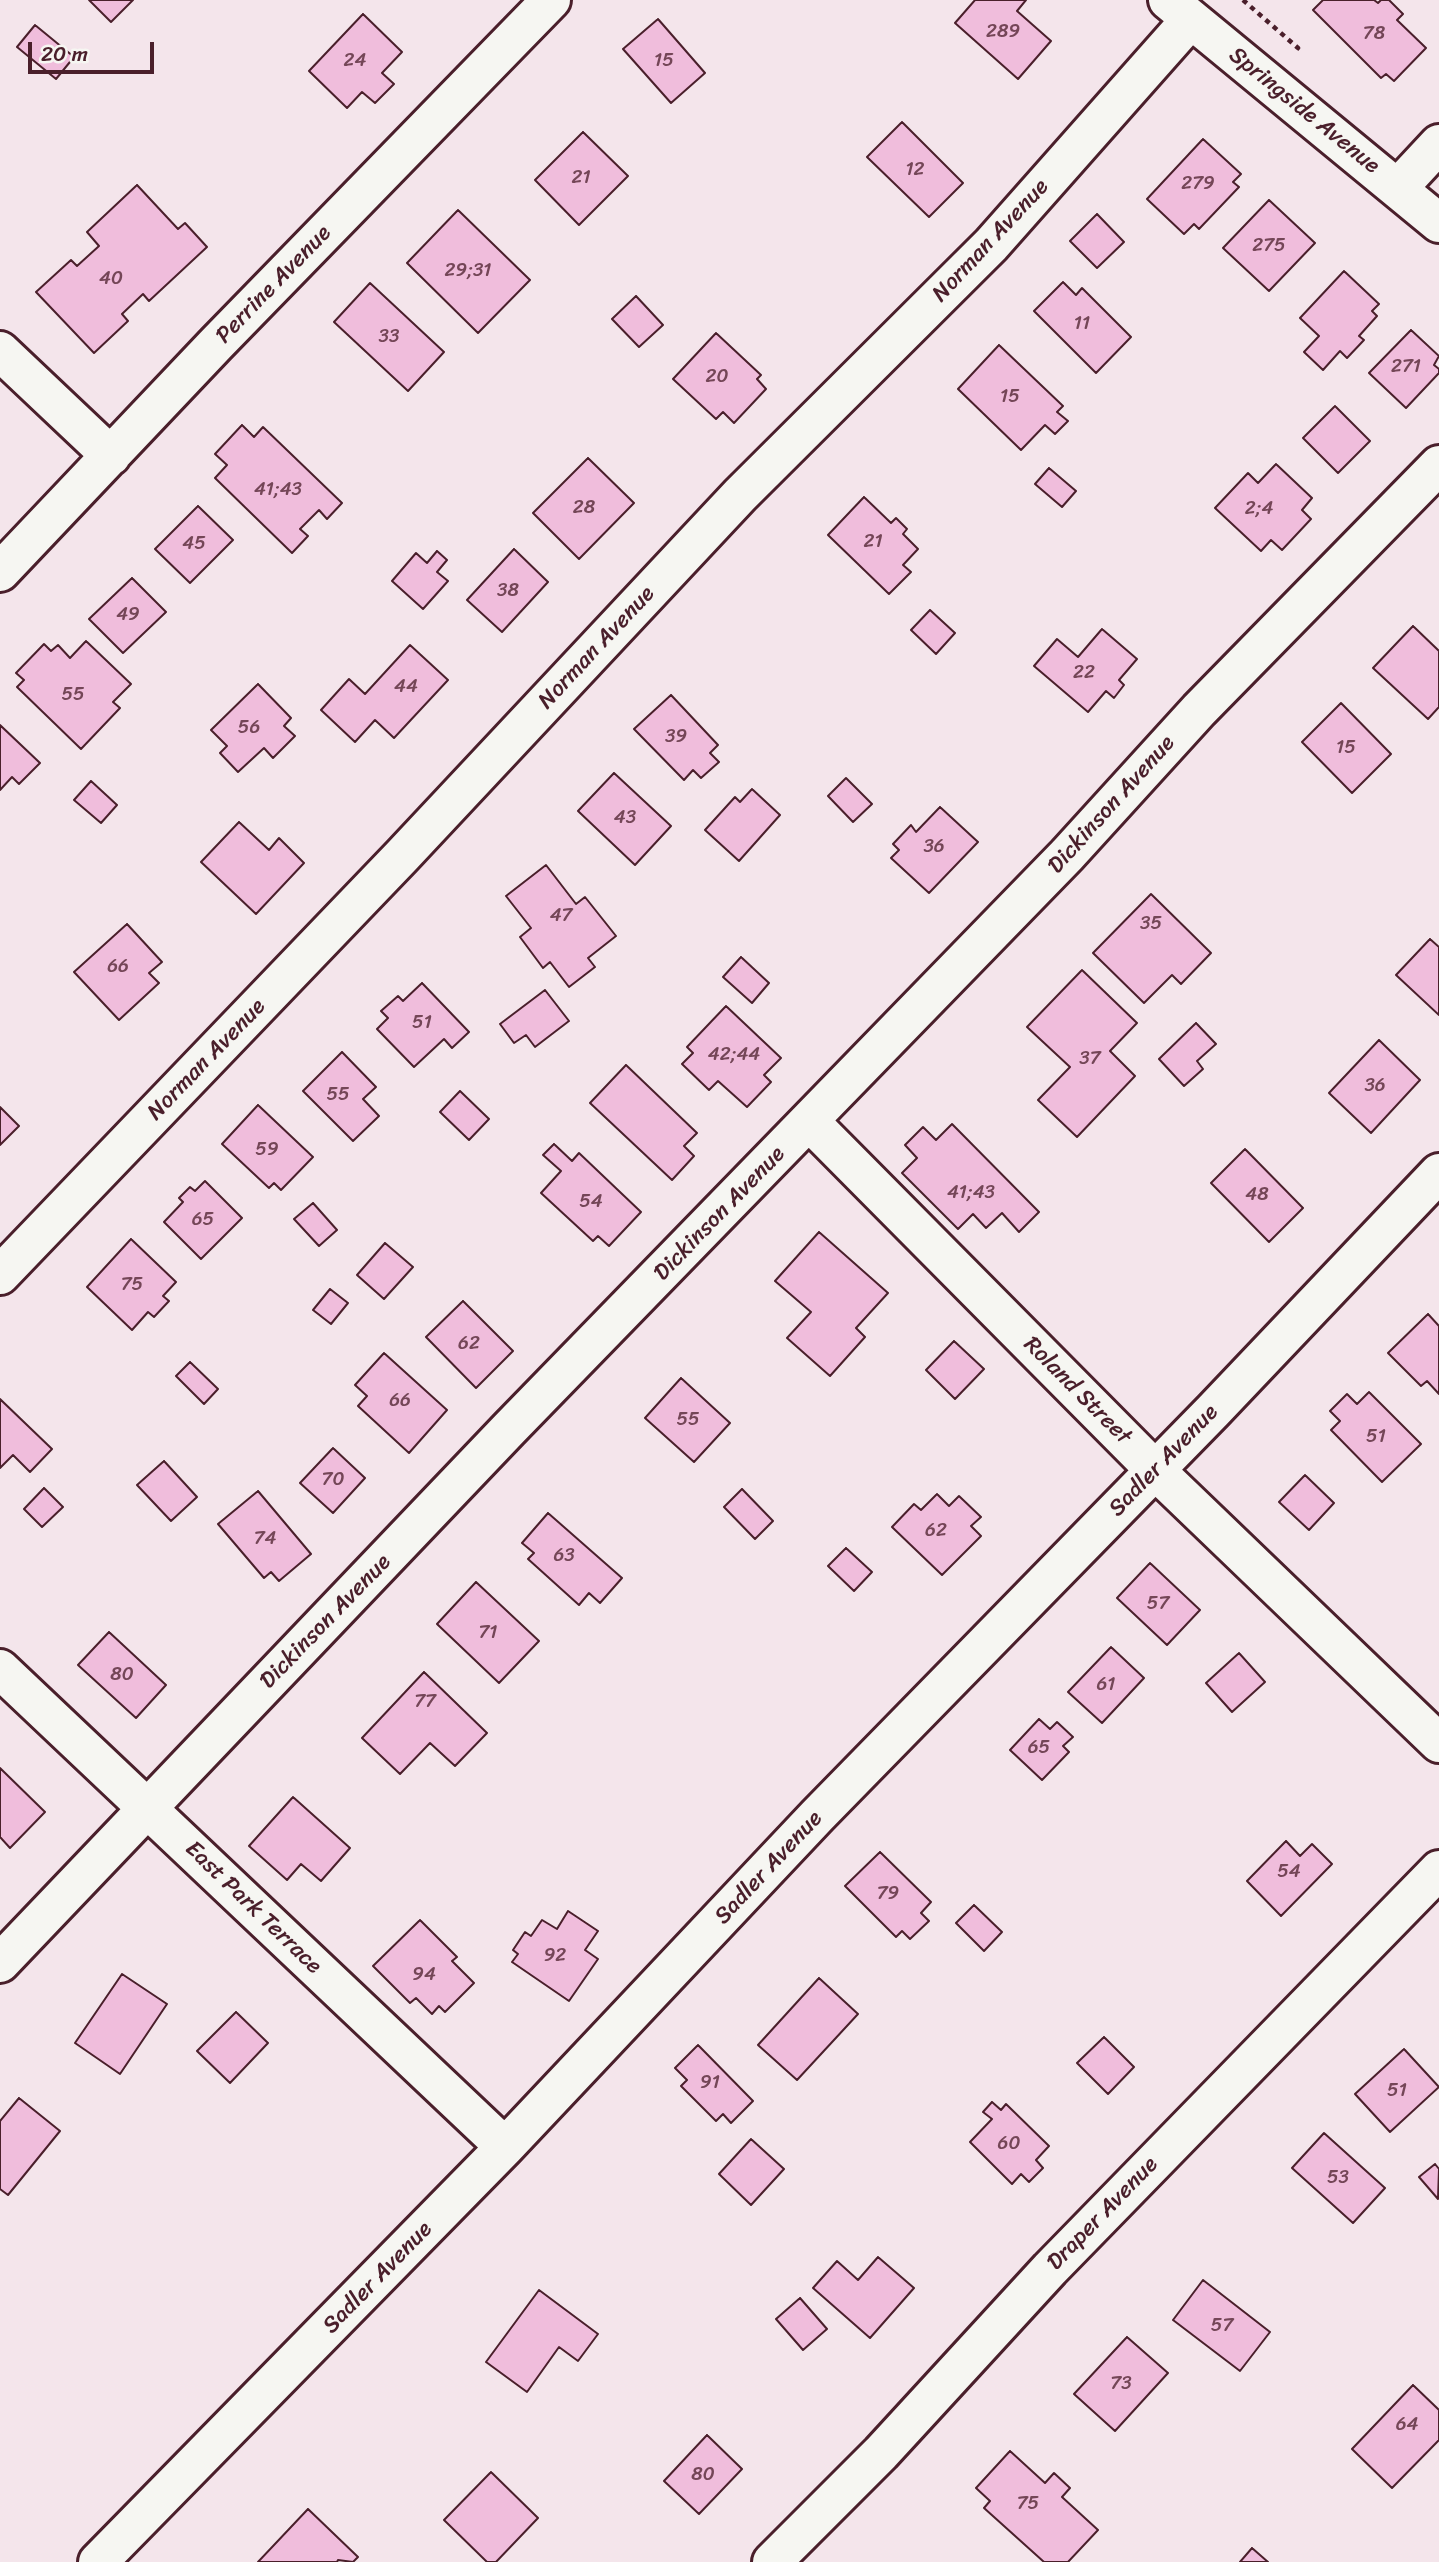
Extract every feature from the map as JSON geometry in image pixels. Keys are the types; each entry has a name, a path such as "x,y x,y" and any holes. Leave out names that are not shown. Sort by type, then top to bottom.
{"street":[{"name":"Perrine Avenue","path":"0,572 551,0"},
{"name":"Springside Avenue","path":"1180,10 1439,223"},
{"name":"Norman Avenue","path":"0,1275 393,866 740,495 991,245 1180,10"},
{"path":"1398,188 1439,144"},
{"path":"0,351 110,456"},
{"name":"Dickinson Avenue","path":"0,1964 509,1429 1067,855 1199,710 1439,465"},
{"name":"Roland Street","path":"810,1122 1155,1470 1439,1743"},
{"name":"Sadler Avenue","path":"99,2562 505,2147 817,1815 1155,1470 1439,1174"},
{"name":"East Park Terrace","path":"0,1669 505,2147"},
{"name":"Draper Avenue","path":"772,2562 881,2453 1059,2259 1439,1870"}],"path":[{"path":"1244,0 1298,48"}],"building":[{"path":"89,0 133,0 111,22"},
{"path":"975,0 1026,0 1017,11 1051,41 1018,79 955,23"},
{"path":"1323,0 1374,0 1378,3 1381,0 1389,0 1403,14 1397,20 1426,48 1394,81 1386,74 1381,78 1313,10"},
{"path":"363,14 402,52 382,73 394,84 375,103 362,92 347,108 309,71"},
{"path":"658,19 705,73 671,103 623,49"},
{"path":"35,25 74,57 56,79 17,47"},
{"path":"902,122 963,183 929,217 867,157"},
{"path":"583,132 628,176 579,225 535,180"},
{"path":"1203,139 1241,174 1233,182 1239,187 1199,229 1194,224 1184,234 1147,199"},
{"path":"137,185 178,229 185,223 207,247 149,301 143,294 122,314 128,321 94,353 36,292 71,260 77,266 99,246 87,232"},
{"path":"1269,200 1315,243 1269,291 1223,248"},
{"path":"458,210 530,280 478,333 407,263"},
{"path":"1097,214 1124,242 1097,268 1070,241"},
{"path":"1344,271 1379,304 1372,311 1377,316 1359,336 1364,340 1347,358 1340,351 1323,370 1304,352 1319,336 1300,318"},
{"path":"1063,282 1076,295 1082,288 1131,337 1096,373 1034,311"},
{"path":"370,283 444,352 408,391 334,322"},
{"path":"636,296 663,325 639,347 612,319"},
{"path":"1411,330 1439,356 1434,365 1439,369 1439,373 1406,408 1369,373"},
{"path":"716,333 761,375 757,379 766,389 734,423 723,412 716,419 673,379"},
{"path":"999,345 1063,406 1057,412 1068,421 1055,434 1045,425 1021,450 958,389"},
{"path":"1335,406 1370,441 1338,473 1303,438"},
{"path":"242,425 254,437 263,427 342,503 327,519 319,510 300,529 308,536 292,553 215,478 227,465 215,454"},
{"path":"588,458 634,503 579,559 533,513"},
{"path":"1276,464 1312,498 1302,510 1311,519 1282,550 1271,540 1261,551 1215,508 1248,473 1258,483"},
{"path":"1049,468 1076,491 1062,507 1035,484"},
{"path":"864,497 891,523 896,518 907,529 903,534 918,549 903,565 911,572 889,594 828,535"},
{"path":"198,506 233,540 190,583 155,549"},
{"path":"514,549 548,582 502,632 467,600"},
{"path":"437,551 447,560 437,572 448,581 423,609 392,581 416,553 427,563"},
{"path":"132,578 166,612 123,653 89,619"},
{"path":"930,610 955,633 936,654 911,630"},
{"path":"1413,626 1439,651 1439,707 1428,719 1373,668"},
{"path":"1102,629 1137,659 1119,680 1124,685 1114,698 1106,691 1088,712 1034,666 1057,639 1078,657"},
{"path":"86,641 131,684 113,702 120,708 81,749 17,687 24,680 16,673 44,644 51,651 58,645 70,658"},
{"path":"410,645 448,680 394,738 375,720 355,742 321,710 349,679 365,694"},
{"path":"258,684 291,718 284,726 295,736 273,758 264,748 238,772 220,753 227,746 211,730"},
{"path":"671,695 718,745 710,753 719,762 701,778 693,770 684,780 634,729"},
{"path":"1341,703 1391,754 1352,793 1302,742"},
{"path":"0,725 40,763 19,784 12,777 0,790"},
{"path":"614,773 671,826 635,865 578,811"},
{"path":"846,778 872,804 853,822 828,796"},
{"path":"91,781 117,805 101,823 74,800"},
{"path":"752,789 780,815 739,861 705,830 735,797 740,802"},
{"path":"940,807 978,842 929,893 891,858 899,850 893,844 911,825 916,832"},
{"path":"239,822 269,850 279,838 304,863 256,914 201,862"},
{"path":"546,865 576,904 585,897 616,936 588,958 595,967 569,987 550,962 543,968 520,937 531,928 506,896"},
{"path":"1151,894 1211,953 1181,984 1172,975 1144,1003 1093,953"},
{"path":"127,924 162,962 149,973 159,983 119,1020 74,972"},
{"path":"1430,939 1439,947 1439,1015 1396,975"},
{"path":"741,957 769,983 752,1003 723,977"},
{"path":"1082,970 1137,1023 1110,1051 1135,1076 1077,1137 1038,1100 1070,1067 1027,1027"},
{"path":"422,983 469,1032 452,1048 444,1039 414,1067 377,1029 388,1018 381,1011 398,996 403,1001"},
{"path":"545,990 569,1021 535,1047 526,1035 514,1043 500,1024"},
{"path":"726,1006 781,1058 764,1075 771,1082 747,1107 718,1081 709,1090 682,1064 693,1053 687,1047"},
{"path":"1196,1023 1216,1044 1197,1061 1203,1069 1184,1086 1159,1059"},
{"path":"1379,1040 1420,1080 1371,1133 1329,1093"},
{"path":"342,1052 376,1087 363,1099 379,1116 353,1141 303,1091"},
{"path":"626,1065 697,1133 684,1146 694,1156 672,1180 590,1103"},
{"path":"460,1091 489,1119 469,1140 440,1112"},
{"path":"258,1105 313,1157 281,1190 274,1183 269,1188 222,1144"},
{"path":"0,1107 19,1126 0,1145"},
{"path":"952,1124 1039,1212 1019,1232 1002,1213 986,1228 973,1214 958,1229 902,1173 917,1158 905,1145 923,1127 936,1140"},
{"path":"554,1144 572,1161 579,1153 641,1212 609,1246 598,1236 593,1241 541,1193 561,1171 543,1155"},
{"path":"1245,1149 1303,1208 1269,1242 1211,1183"},
{"path":"205,1181 242,1218 201,1259 164,1222 183,1202 179,1198 190,1187 195,1191"},
{"path":"313,1203 337,1230 319,1246 294,1219"},
{"path":"819,1232 888,1293 856,1328 865,1337 830,1376 787,1338 811,1312 775,1281"},
{"path":"131,1239 176,1282 163,1296 169,1301 154,1317 148,1312 132,1330 87,1287"},
{"path":"385,1243 413,1267 384,1299 357,1275"},
{"path":"330,1289 348,1303 331,1324 313,1310"},
{"path":"463,1301 513,1351 476,1388 426,1337"},
{"path":"1428,1314 1439,1326 1439,1394 1427,1381 1421,1386 1388,1353"},
{"path":"954,1341 984,1369 955,1399 926,1370"},
{"path":"384,1353 447,1410 409,1453 358,1406 367,1396 355,1385"},
{"path":"190,1362 218,1389 204,1404 176,1376"},
{"path":"681,1378 730,1423 694,1462 645,1418"},
{"path":"1369,1392 1421,1444 1382,1482 1331,1430 1340,1421 1330,1411 1347,1394 1357,1404"},
{"path":"0,1399 52,1449 30,1472 13,1455 0,1468"},
{"path":"333,1448 365,1478 333,1513 300,1483"},
{"path":"164,1461 197,1497 171,1521 137,1485"},
{"path":"1305,1475 1334,1503 1309,1530 1279,1502"},
{"path":"44,1488 63,1507 42,1527 24,1509"},
{"path":"742,1489 773,1521 755,1539 724,1507"},
{"path":"258,1491 311,1554 279,1581 271,1572 264,1578 218,1524"},
{"path":"937,1494 949,1506 959,1496 981,1517 971,1526 981,1536 942,1575 892,1527 914,1504 921,1510"},
{"path":"548,1513 622,1578 600,1603 589,1593 579,1605 528,1559 534,1553 522,1543"},
{"path":"846,1548 872,1572 854,1591 828,1566"},
{"path":"1150,1563 1200,1610 1167,1645 1117,1598"},
{"path":"476,1582 539,1641 499,1683 437,1624"},
{"path":"109,1632 166,1685 136,1718 78,1665"},
{"path":"1111,1647 1144,1678 1102,1723 1068,1692"},
{"path":"1239,1653 1265,1682 1232,1712 1206,1683"},
{"path":"424,1672 487,1733 455,1766 430,1743 400,1774 362,1738"},
{"path":"1039,1719 1050,1729 1057,1722 1073,1737 1063,1746 1069,1752 1042,1780 1010,1750"},
{"path":"0,1768 45,1812 10,1848 0,1837"},
{"path":"293,1797 350,1848 321,1881 301,1864 287,1880 249,1846"},
{"path":"1286,1841 1300,1856 1312,1844 1332,1864 1281,1916 1247,1881"},
{"path":"880,1852 931,1902 921,1913 929,1921 910,1939 902,1931 896,1937 845,1886"},
{"path":"974,1905 1002,1932 984,1951 956,1923"},
{"path":"568,1911 598,1931 585,1950 598,1959 569,2001 512,1962 518,1954 513,1950 525,1932 531,1936 542,1920 557,1929"},
{"path":"420,1920 457,1957 452,1961 474,1983 445,2012 439,2006 432,2014 416,1998 410,2003 373,1966"},
{"path":"122,1974 167,2004 120,2074 75,2043"},
{"path":"819,1978 858,2014 797,2080 758,2045"},
{"path":"236,2012 268,2043 230,2083 197,2051"},
{"path":"1104,2037 1134,2067 1108,2094 1077,2063"},
{"path":"698,2045 753,2101 731,2123 723,2114 716,2121 681,2086 687,2080 675,2068"},
{"path":"1404,2049 1439,2087 1390,2132 1355,2094"},
{"path":"19,2098 60,2131 8,2195 0,2189 0,2121"},
{"path":"992,2102 1001,2110 1006,2104 1049,2146 1036,2160 1043,2168 1029,2182 1021,2174 1012,2184 970,2142 992,2119 983,2112"},
{"path":"1324,2133 1385,2188 1353,2223 1292,2168"},
{"path":"751,2139 784,2169 751,2205 719,2174"},
{"path":"1435,2164 1439,2169 1438,2199 1419,2177"},
{"path":"878,2257 914,2288 870,2338 813,2288 837,2261 858,2280"},
{"path":"1203,2280 1270,2332 1240,2371 1173,2320"},
{"path":"539,2290 598,2334 578,2361 559,2347 527,2392 486,2362"},
{"path":"800,2298 827,2329 803,2350 776,2319"},
{"path":"1127,2337 1168,2373 1115,2431 1074,2394"},
{"path":"1413,2385 1439,2410 1439,2440 1392,2488 1352,2449"},
{"path":"707,2435 742,2469 699,2514 664,2481"},
{"path":"1010,2451 1045,2483 1054,2473 1070,2488 1062,2497 1098,2530 1068,2562 1044,2562 984,2508 990,2501 976,2488"},
{"path":"491,2472 538,2518 496,2562 487,2562 444,2520"},
{"path":"308,2509 358,2557 353,2562 258,2562"},
{"path":"1252,2548 1268,2562 1240,2562"}]}
